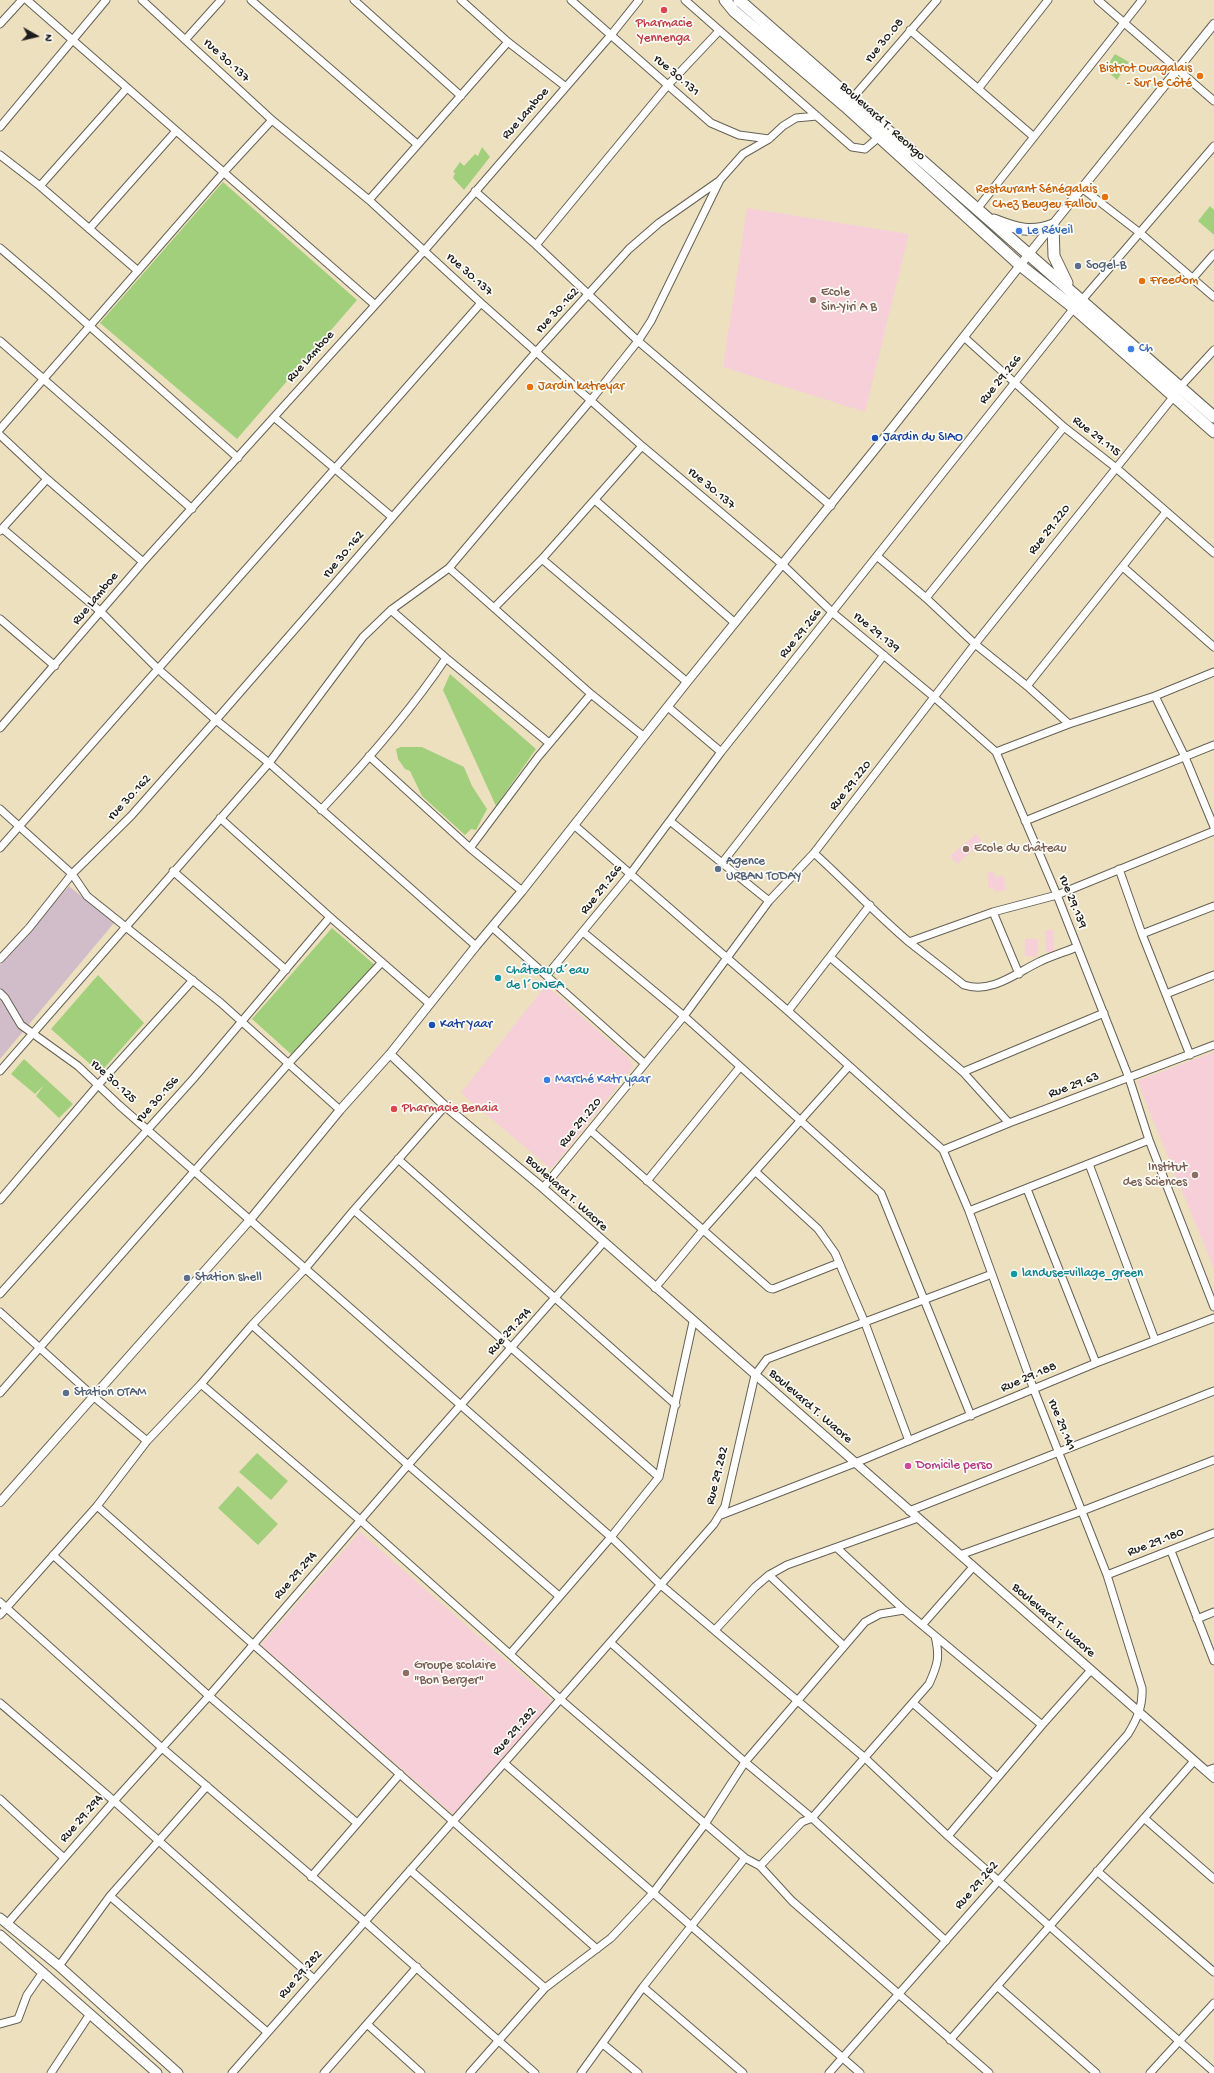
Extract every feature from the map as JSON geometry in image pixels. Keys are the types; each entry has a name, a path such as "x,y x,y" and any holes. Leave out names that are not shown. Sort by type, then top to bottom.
{"main road":[{"name":"Boulevard T. Reongo","path":"725,0 766,39 849,102 1069,288 1078,304"},
{"name":"Boulevard T. Reongo","path":"739,0 849,102 879,137 1020,265 1078,304"},
{"path":"987,218 1025,231 1045,229 1052,226 1054,256 1069,288"},
{"path":"1078,304 1177,391 1214,417"},
{"path":"1177,391 1214,432"},
{"path":"4,1921 59,1966 178,2073"},
{"path":"0,1935 158,2073"}],"street":[{"path":"0,24 22,0"},
{"path":"27,0 374,304"},
{"path":"0,128 106,0"},
{"name":"rue 30.137","path":"142,0 272,120 370,200 481,303 642,446 782,564"},
{"path":"185,40 221,0"},
{"path":"251,0 417,144"},
{"path":"354,0 461,96"},
{"path":"461,0 508,42 566,87"},
{"name":"rue 30.131","path":"571,0 711,123 739,135 769,139"},
{"name":"Rue Lamboe","path":"0,728 55,666 143,562 238,458 374,304 424,251 611,35 639,0"},
{"path":"685,0 852,147 865,148 879,137"},
{"name":"rue 30.08","path":"849,102 937,0"},
{"path":"978,89 1048,0"},
{"path":"1098,0 1214,100"},
{"path":"977,209 1142,0"},
{"path":"0,1502 249,1220 340,1110 390,1054 522,891 687,682 831,506 965,338 1020,265 1083,189 1214,24"},
{"path":"910,30 1034,137"},
{"path":"536,245 668,85 719,31"},
{"path":"370,200 417,144 508,42"},
{"path":"40,186 127,88"},
{"path":"0,1071 173,871 269,763 362,637 391,610 449,568 591,400 638,340 657,309 720,180 743,154 769,139 782,126 796,118 817,116"},
{"path":"0,429 224,172 272,120"},
{"path":"89,228 176,131"},
{"name":"Rue 29.266","path":"547,975 631,873 721,752 833,613 1015,381 1078,304 1214,146"},
{"path":"0,155 40,186 138,271"},
{"name":"rue 30.162","path":"0,959 29,928 72,874 131,816 536,352 629,249 653,228 720,180"},
{"path":"1083,189 1140,233 1214,297"},
{"path":"475,191 536,245 638,340 831,506"},
{"path":"0,248 238,458"},
{"path":"1193,278 1214,254"},
{"path":"0,848 481,303"},
{"name":"Rue 29.115","path":"965,338 1015,381 1064,428 1115,467 1214,553"},
{"path":"0,341 192,509"},
{"name":"Rue 29.220","path":"543,1188 684,1016 770,901 814,853 975,644 1115,467 1177,391 1214,350"},
{"path":"274,417 392,517"},
{"path":"926,598 1064,428"},
{"path":"0,435 47,479 143,562"},
{"path":"494,608 542,559 642,446"},
{"path":"47,479 1,530 101,612 158,668 216,720 269,763 476,946"},
{"path":"595,500 735,623"},
{"path":"1027,686 1166,512"},
{"path":"877,556 926,598 975,644 1027,686 1069,724"},
{"path":"542,559 687,682"},
{"name":"rue 29.139","path":"782,564 833,613 934,697 996,752 1057,895 1104,1013 1129,1078 1149,1140 1214,1307"},
{"path":"1123,567 1214,647"},
{"path":"449,568 591,694 644,736"},
{"path":"391,610 446,658 550,743"},
{"path":"0,619 55,666"},
{"path":"722,863 884,655"},
{"path":"321,810 369,756 433,679 446,658"},
{"path":"996,752 1069,724 1155,696 1214,672"},
{"path":"470,848 550,743 591,694"},
{"path":"1155,696 1185,756 1214,827"},
{"path":"668,707 721,752"},
{"path":"1025,821 1214,745"},
{"path":"369,756 470,848 522,891"},
{"path":"0,809 72,874 87,896 193,980 289,1063 340,1110"},
{"path":"220,818 430,1004"},
{"path":"670,821 770,901"},
{"path":"574,825 631,873 726,959 788,1011 943,1150"},
{"path":"909,942 993,912 1057,895 1214,831"},
{"path":"814,853 870,905 880,917 909,942 964,985 970,988 994,985 1019,974 1039,962 1077,947"},
{"path":"1119,869 1142,934 1190,1055"},
{"path":"173,871 286,970"},
{"path":"788,1011 870,905"},
{"path":"1142,934 1214,906"},
{"path":"993,912 1019,974"},
{"name":"rue 30.156","path":"0,1294 242,1022 330,917"},
{"path":"492,927 644,1063"},
{"path":"583,932 684,1016 740,1067 802,1120 881,1193 971,1416"},
{"path":"830,957 963,1072 1009,1123"},
{"path":"0,1393 196,1172 289,1063 382,962"},
{"path":"1166,994 1214,975"},
{"path":"0,1200 98,1084 193,980"},
{"name":"rue 30.125","path":"0,993 5,998 21,1025 70,1059 304,1270 610,1537 661,1585 865,1758 948,1836 1214,2072"},
{"path":"963,1072 1104,1013"},
{"name":"Rue 29.63","path":"943,1150 1009,1123 1214,1045"},
{"name":"Boulevard T. Waore","path":"390,1054 445,1106 543,1188 603,1243 1139,1713 1194,1761 1210,1770 1214,1778"},
{"path":"655,1288 703,1230 849,1066"},
{"path":"647,1181 740,1067"},
{"path":"0,1615 97,1506 147,1441 201,1384 252,1325 304,1270 354,1210 445,1106"},
{"path":"591,1131 771,1289 839,1263"},
{"path":"968,1211 1149,1140"},
{"name":"rue 29.141","path":"943,1150 992,1274 1034,1390 1107,1575 1142,1688 1142,1700 1139,1713"},
{"path":"398,1159 676,1405"},
{"path":"1089,1164 1155,1340"},
{"path":"756,1172 818,1229 827,1240 839,1263 865,1323 909,1441"},
{"path":"1027,1189 1096,1363"},
{"path":"354,1210 659,1477"},
{"name":"Rue 29.294","path":"4,1921 64,1858 161,1747 209,1696 460,1405 603,1243"},
{"path":"755,1375 767,1360 925,1301 992,1274"},
{"path":"0,1312 93,1396 147,1441"},
{"name":"Rue 29.188","path":"721,1515 971,1416 1096,1363 1214,1318"},
{"path":"510,1654 659,1477 693,1322"},
{"path":"252,1325 408,1465 559,1596"},
{"name":"Rue 29.282","path":"232,2073 453,1820 611,1643 721,1515 725,1506 755,1375"},
{"path":"201,1384 360,1520 560,1699 745,1858 760,1866 792,1901 989,2073"},
{"path":"909,1511 1214,1391"},
{"path":"960,1556 1214,1460"},
{"path":"97,1506 254,1643 597,1949"},
{"path":"715,1630 769,1575 787,1565 918,1518"},
{"name":"Rue 29.180","path":"1107,1575 1214,1533"},
{"path":"837,1548 904,1610 923,1624 1042,1725"},
{"path":"1171,1551 1214,1661"},
{"path":"53,1555 209,1696 357,1823"},
{"path":"923,1624 973,1567"},
{"path":"769,1575 844,1646"},
{"path":"0,1602 161,1747 364,1921 535,2073"},
{"path":"470,2073 546,1988 612,1938 653,1893 705,1824 745,1762 865,1622 880,1614 904,1610"},
{"path":"1197,1619 1214,1612"},
{"path":"760,1866 802,1822 812,1818 929,1684 937,1667 939,1654 936,1636"},
{"path":"611,1643 745,1762 812,1818 946,1940"},
{"path":"948,1836 997,1777 1091,1670"},
{"path":"0,1703 114,1801 314,1979"},
{"path":"913,1703 997,1777"},
{"name":"Rue 29.262","path":"829,2073 843,2059 998,1880 1128,1734 1139,1713"},
{"path":"950,2040 1194,1761"},
{"path":"504,1763 860,2073"},
{"path":"311,1877 400,1774"},
{"path":"59,1966 110,1896 207,1786"},
{"path":"0,1799 64,1858"},
{"path":"1144,1818 1214,1879"},
{"path":"580,2073 604,2044 643,1987 745,1858"},
{"path":"410,1870 546,1988"},
{"path":"1098,1871 1214,1972"},
{"path":"110,1896 267,2032"},
{"path":"324,2073 417,1968"},
{"path":"0,2024 18,2019 27,1995 43,1972"},
{"path":"997,1986 1096,2073"},
{"path":"643,1987 743,2073"},
{"path":"1150,2073 1214,2003"},
{"path":"50,2073 90,2014"},
{"path":"367,2024 421,2073"},
{"path":"604,2044 638,2073"}],"shaded area":[{"name":"Ecole Sin-Yiri A B","path":"747,208 909,234 865,412 723,367"},
{"name":"Ecole du château","path":"976,834 983,842 957,864 950,856"},
{"name":"Ecole du château","path":"994,872 995,877 1004,876 1006,890 994,892 993,887 989,888 987,873"},
{"path":"69,886 114,923 0,1059 0,965"},
{"path":"1045,930 1053,930 1054,952 1046,952"},
{"path":"1025,939 1038,939 1037,957 1025,956"},
{"name":"Marché Katr yaar","path":"546,985 629,1058 633,1067 551,1169 461,1093"},
{"name":"Institut des Sciences","path":"1214,1052 1214,1269 1137,1081"},
{"name":"Groupe scolaire \"Bon Berger\"","path":"360,1532 552,1701 453,1814 261,1645"}],"green space":[{"path":"1115,54 1129,62 1117,80 1105,69"},
{"path":"482,147 490,157 464,190 453,178 455,173 453,172 460,162 464,166 475,154 478,156"},
{"path":"223,182 357,300 237,439 100,323"},
{"path":"1210,206 1214,210 1214,235 1198,221"},
{"path":"450,674 536,749 496,806 443,690"},
{"path":"401,747 422,747 464,767 472,786 487,809 476,830 471,829 465,835 422,796 410,771 405,769 398,759 396,749"},
{"path":"332,928 376,966 292,1055 252,1019"},
{"path":"98,975 144,1023 100,1073 51,1029"},
{"path":"24,1059 73,1104 59,1118 36,1096 44,1085 35,1094 11,1074"},
{"path":"257,1453 288,1481 271,1500 239,1472"},
{"path":"238,1486 278,1524 258,1545 218,1508"}],"place":[{"name":"Pharmacie Yennenga","path":"664,10"},
{"name":"Bistrot Ouagalais - Sur le Côté","path":"1200,76"},
{"name":"Restaurant Sénégalais Chez Beugeu Fallou","path":"1105,197"},
{"name":"Le Réveil","path":"1019,231"},
{"name":"Sogel-B","path":"1078,266"},
{"name":"Freedom","path":"1142,281"},
{"name":"Ecole Sin-Yiri A B","path":"813,300"},
{"name":"Ch","path":"1131,349"},
{"name":"Jardin katreyar","path":"530,387"},
{"name":"Jardin du SIAO","path":"875,438"},
{"name":"Ecole du château","path":"966,849"},
{"name":"Agence URBAN TODAY","path":"718,869"},
{"name":"Château d´eau de l´ONEA","path":"498,978"},
{"name":"Katr Yaar","path":"432,1025"},
{"name":"Marché Katr yaar","path":"547,1080"},
{"name":"Pharmacie Benaia","path":"394,1109"},
{"name":"Institut des Sciences","path":"1195,1175"},
{"name":"landuse=village_green","path":"1014,1274"},
{"name":"Station shell","path":"187,1278"},
{"name":"Station OTAM","path":"66,1393"},
{"name":"Domicile perso","path":"908,1466"},
{"name":"Groupe scolaire \"Bon Berger\"","path":"406,1673"}]}
